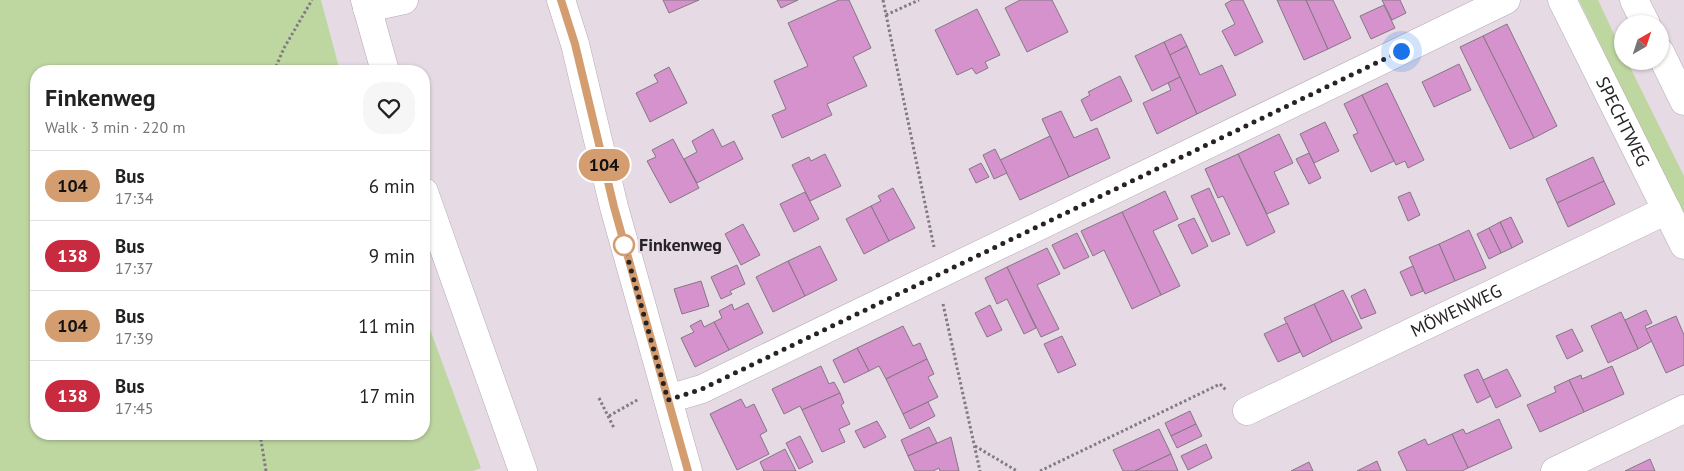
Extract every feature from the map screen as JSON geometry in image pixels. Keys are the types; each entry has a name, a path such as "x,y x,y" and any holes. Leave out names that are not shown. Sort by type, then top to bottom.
{"main road":[{"path":"383,65 366,4 404,0"},
{"path":"561,0 575,44 616,216 688,471"},
{"path":"668,400 702,389 1506,0"},
{"name":"SPECHTWEG","path":"1562,0 1684,245"},
{"path":"1634,0 1642,15"},
{"path":"1669,70 1684,101"},
{"path":"430,209 523,471"},
{"name":"MÖWENWEG","path":"1247,411 1667,210"},
{"path":"1555,471 1684,410"}],"path":[{"path":"277,65 284,48 312,0"},
{"path":"883,0 936,254 937,275 980,471"},
{"path":"886,15 918,0"},
{"path":"1040,471 1220,384 1247,411"},
{"path":"599,398 614,428"},
{"path":"261,440 266,471"},
{"path":"974,446 1017,471"}],"green space":[{"path":"0,0 321,0 338,65 30,65 30,440 430,440 430,329 481,468 473,471 0,471"},
{"path":"1579,0 1598,0 1614,34 1614,70 1631,70 1684,176 1684,219"}],"building":[{"path":"663,0 699,0 669,13"},
{"path":"777,0 798,0 781,8"},
{"path":"839,0 849,0 871,48 853,57 867,86 827,104 832,115 782,138 772,115 786,109 774,81 808,66 788,23"},
{"path":"1020,0 1052,0 1068,32 1027,52 1005,8"},
{"path":"1232,0 1243,0 1263,42 1235,56 1222,31 1235,24 1225,4"},
{"path":"1277,0 1306,0 1328,49 1304,60"},
{"path":"1306,0 1333,0 1351,38 1328,49"},
{"path":"1382,0 1400,0 1406,13 1392,20"},
{"path":"1384,5 1395,28 1371,39 1360,16"},
{"path":"977,9 1000,55 985,62 988,68 976,74 972,68 957,75 935,30"},
{"path":"1507,24 1557,126 1534,138 1483,36"},
{"path":"1181,34 1187,46 1170,55 1164,42"},
{"path":"1483,36 1534,138 1510,149 1460,47"},
{"path":"1164,42 1180,77 1152,91 1135,56"},
{"path":"1187,46 1200,75 1222,65 1236,95 1197,114 1170,55"},
{"path":"1459,64 1471,90 1434,107 1422,82"},
{"path":"669,67 687,103 650,122 636,93 658,82 654,75"},
{"path":"1120,76 1132,101 1091,121 1081,100 1090,95 1088,92"},
{"path":"1180,77 1197,114 1157,134 1143,103 1171,90 1168,83"},
{"path":"1387,83 1424,160 1408,168 1405,161 1396,165 1362,95"},
{"path":"1362,95 1394,161 1371,172 1353,135 1358,133 1344,104"},
{"path":"1061,111 1074,138 1097,128 1110,158 1069,177 1042,119"},
{"path":"1325,122 1339,151 1314,163 1300,134"},
{"path":"713,129 722,147 734,141 743,159 697,183 684,159 697,152 692,141"},
{"path":"1279,134 1293,163 1274,172 1289,204 1267,214 1238,154"},
{"path":"1050,136 1069,177 1020,200 1000,160"},
{"path":"673,139 699,188 670,203 647,161 656,157 652,150"},
{"path":"995,149 1007,173 994,179 983,155"},
{"path":"1309,153 1321,178 1309,184 1296,159"},
{"path":"825,154 841,186 810,201 792,165 809,157 811,161"},
{"path":"1238,154 1275,232 1247,246 1223,196 1218,198 1205,169"},
{"path":"1593,157 1604,181 1557,203 1546,179"},
{"path":"981,163 989,177 976,183 969,169"},
{"path":"1604,181 1615,204 1568,227 1557,203"},
{"path":"893,188 915,228 889,241 871,206 881,201 878,196"},
{"path":"1209,188 1230,234 1212,242 1191,196"},
{"path":"1165,191 1178,219 1153,231 1180,286 1161,295 1122,212"},
{"path":"805,192 819,219 794,232 780,204"},
{"path":"1410,192 1420,215 1408,221 1398,197"},
{"path":"871,206 889,241 864,254 846,219"},
{"path":"1122,212 1161,295 1132,309 1104,250 1093,256 1081,231"},
{"path":"1511,217 1523,242 1512,248 1500,222"},
{"path":"1194,218 1208,246 1192,254 1178,225"},
{"path":"1500,222 1512,248 1501,253 1489,228"},
{"path":"743,224 760,255 741,265 725,234"},
{"path":"1489,228 1501,253 1489,259 1477,234"},
{"path":"1469,230 1486,268 1455,281 1439,244"},
{"path":"1077,233 1089,257 1064,269 1052,245"},
{"path":"1439,244 1455,281 1425,294 1409,257"},
{"path":"820,246 837,280 805,296 788,261"},
{"path":"1047,248 1060,274 1037,285 1059,329 1041,337 1007,267"},
{"path":"788,261 805,296 773,312 756,277"},
{"path":"737,265 745,284 730,291 732,294 721,299 711,277"},
{"path":"1413,266 1423,291 1411,296 1400,272"},
{"path":"1007,267 1036,328 1024,334 1007,299 997,304 985,278"},
{"path":"701,281 709,306 682,314 674,289"},
{"path":"1365,289 1376,313 1361,319 1351,296"},
{"path":"1343,290 1362,328 1332,342 1314,304"},
{"path":"748,303 763,333 729,350 714,322 722,318 719,311 732,304 734,310"},
{"path":"1314,304 1332,342 1303,357 1284,318"},
{"path":"990,305 1002,330 987,337 975,313"},
{"path":"1646,310 1652,323 1645,326 1652,341 1638,349 1625,320"},
{"path":"1621,312 1638,349 1608,363 1591,326"},
{"path":"1676,316 1684,335 1684,365 1666,373 1646,329"},
{"path":"701,320 704,327 714,322 729,350 695,367 681,338 694,332 690,326"},
{"path":"1287,323 1300,352 1278,362 1264,334"},
{"path":"903,326 913,346 920,343 927,359 886,379 879,366 869,371 857,348"},
{"path":"1572,329 1583,351 1567,359 1556,336"},
{"path":"1062,336 1076,365 1058,373 1044,344"},
{"path":"857,348 869,371 844,383 833,360"},
{"path":"927,359 934,374 928,377 938,397 903,414 886,379"},
{"path":"821,366 829,384 834,382 840,393 802,410 800,406 784,414 772,389"},
{"path":"1612,366 1624,394 1584,412 1569,380 1581,375 1582,379"},
{"path":"1478,369 1491,396 1477,403 1464,375"},
{"path":"1507,369 1521,396 1496,408 1483,380"},
{"path":"1569,380 1584,412 1540,432 1527,405 1556,392 1554,387"},
{"path":"840,393 844,403 841,405 850,424 839,429 845,442 822,452 802,410"},
{"path":"741,399 746,408 754,404 767,431 760,435 769,454 737,470 710,414"},
{"path":"928,402 935,416 910,429 903,414"},
{"path":"1190,411 1196,424 1171,436 1165,423"},
{"path":"1499,419 1512,448 1468,468 1452,434 1463,429 1466,434"},
{"path":"877,421 886,437 864,448 855,431"},
{"path":"1196,424 1202,436 1177,448 1171,436"},
{"path":"929,427 937,443 908,456 901,440"},
{"path":"1159,429 1171,454 1135,471 1123,471 1113,450"},
{"path":"1452,434 1468,468 1462,471 1407,471 1398,452 1425,439 1428,445"},
{"path":"800,436 813,462 799,469 786,443"},
{"path":"951,437 959,471 940,471 939,468 933,471 915,471 908,456"},
{"path":"1206,444 1212,458 1188,470 1181,456"},
{"path":"785,449 796,471 764,471 760,462"},
{"path":"1171,454 1178,471 1135,471"},
{"path":"1650,459 1655,471 1625,471"},
{"path":"1377,461 1381,471 1357,471"},
{"path":"1309,462 1313,471 1291,471"}],"bus line":[{"name":"104","path":"561,0 575,44 614,207 688,471"}],"place":[{"name":"Finkenweg","path":"624,245"}],"route":[{"path":"624,245 668,400 702,389 1401,51"}]}
